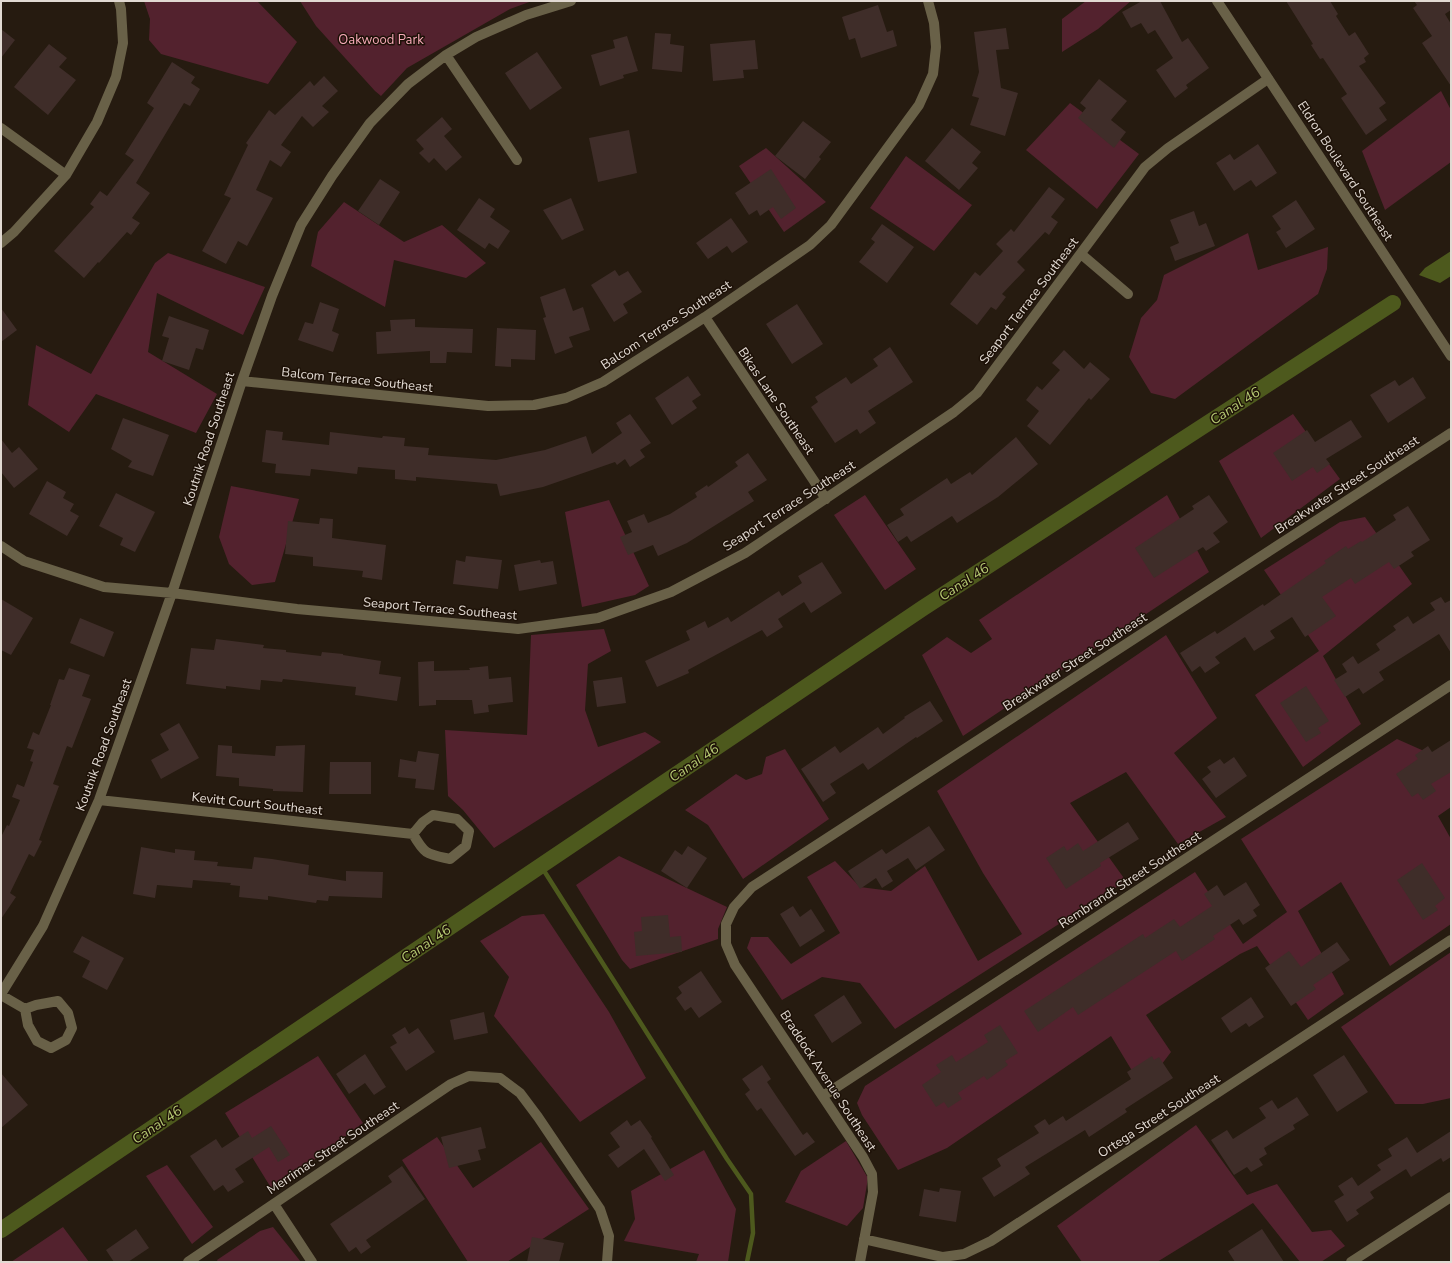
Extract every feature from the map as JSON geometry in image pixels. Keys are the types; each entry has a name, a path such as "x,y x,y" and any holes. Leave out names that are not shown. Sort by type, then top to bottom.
{"street":[{"path":"1,243 14,232 66,175 97,122 116,77 123,43 121,9 119,1"},
{"name":"Koutnik Road Southeast","path":"1,995 43,926 99,800 172,594 242,381 272,296 301,225 332,176 370,123 408,84 446,55 476,37 526,16 571,1"},
{"name":"Balcom Terrace Southeast","path":"242,381 488,406 534,405 566,398 603,382 705,317 810,245 831,225 920,104 933,74 936,47 934,23 928,1"},
{"name":"Eldron Boulevard Southeast","path":"1217,1 1451,356"},
{"path":"446,55 517,160"},
{"name":"Seaport Terrace Southeast","path":"1,546 24,561 104,587 297,609 518,629 598,618 671,592 745,553 954,412 976,393 1145,167 1168,148 1268,79"},
{"path":"1,128 66,175"},
{"path":"1081,254 1128,294"},
{"name":"Bikas Lane Southeast","path":"705,317 826,499"},
{"name":"Breakwater Street Southeast","path":"726,924 734,907 752,887 1451,433"},
{"name":"Rembrandt Street Southeast","path":"823,1096 1451,685"},
{"name":"Kevitt Court Southeast","path":"99,800 413,834"},
{"path":"433,815 456,819 469,831 466,846 450,859 429,854 419,845 413,834 423,822 433,815"},
{"name":"Braddock Avenue Southeast","path":"726,924 726,944 735,965 863,1157 872,1174 873,1192 860,1262"},
{"name":"Ortega Street Southeast","path":"864,1239 943,1257 964,1254 991,1241 1451,940"},
{"path":"1,995 25,1010 28,1025 36,1041 51,1048 66,1040 72,1028 68,1012 58,1001 36,1005 25,1010"},
{"name":"Merrimac Street Southeast","path":"188,1262 451,1084 469,1076 500,1078 520,1093 538,1117 600,1209 608,1236 607,1262"},
{"path":"1351,1262 1451,1197"},
{"path":"274,1204 312,1262"}],"green space":[{"path":"144,1 257,1 297,42 268,84 161,54 149,40 150,19"},
{"name":"Oakwood Park","path":"300,1 532,1 510,9 407,68 381,96 316,26"},
{"path":"1086,1 1131,1 1098,29 1062,52 1062,19"},
{"path":"1441,91 1451,110 1451,162 1385,210 1362,151"},
{"path":"1070,103 1139,154 1097,209 1026,150"},
{"path":"766,148 826,202 784,232 739,166"},
{"path":"906,156 972,205 934,251 870,208"},
{"path":"344,202 404,242 442,225 486,263 466,278 394,260 385,307 311,266 318,232"},
{"path":"1248,233 1258,270 1328,247 1327,269 1318,294 1175,399 1151,393 1129,357 1141,318 1157,300 1164,275"},
{"path":"168,253 265,287 243,335 157,293 148,352 217,394 196,433 96,394 69,432 28,405 36,345 91,374 155,263"},
{"path":"1293,414 1340,479 1261,538 1219,461"},
{"path":"231,486 299,499 275,582 252,585 229,564 219,537"},
{"path":"865,495 916,569 885,590 834,515"},
{"path":"1167,495 1209,572 963,736 922,655 947,637 971,653 992,639 979,620"},
{"path":"609,500 649,586 635,595 582,607 565,512"},
{"path":"1365,517 1412,584 1323,656 1361,724 1303,767 1255,695 1319,651 1264,570 1340,522"},
{"path":"604,629 611,651 588,664 585,710 598,747 645,732 661,742 494,848 463,810 448,796 445,730 527,735 531,635"},
{"path":"1166,635 1217,718 1174,753 1226,817 1178,844 1126,772 1070,803 1126,881 895,1029 860,983 822,977 782,1000 747,948 751,937 768,937 791,964 840,933 807,877 835,861 860,887 891,891 925,866 978,961 1022,934 983,873 937,791"},
{"path":"1397,739 1451,763 1451,807 1438,816 1451,839 1451,924 1390,966 1341,882 1298,911 1344,994 1308,1020 1257,946 1240,954 1146,1015 1171,1052 1152,1077 1134,1074 1111,1036 947,1148 898,1170 862,1115 857,1103 865,1086 1195,872 1243,944 1287,912 1241,839"},
{"path":"785,749 829,819 743,879 708,825 685,810 736,774 746,780 762,774 766,757"},
{"path":"619,856 727,907 718,929 718,939 630,969 622,960 576,885"},
{"path":"544,914 609,1012 646,1078 580,1122 494,1016 509,977 480,941 522,916"},
{"path":"1451,952 1451,1098 1423,1104 1395,1104 1341,1027"},
{"path":"318,1056 363,1123 273,1191 225,1113"},
{"path":"1196,1125 1247,1195 1277,1184 1312,1232 1331,1230 1345,1246 1321,1262 1300,1262 1253,1203 1157,1262 1082,1262 1057,1226"},
{"path":"437,1137 473,1188 541,1142 589,1209 507,1262 468,1262 402,1160"},
{"path":"846,1141 868,1178 863,1208 847,1226 785,1202 801,1171"},
{"path":"704,1150 736,1209 728,1262 696,1262 699,1254 624,1241 635,1219 631,1191"},
{"path":"167,1165 213,1227 192,1244 146,1176"},
{"path":"63,1227 89,1262 11,1262"},
{"path":"273,1227 301,1262 218,1262 217,1260 260,1231"}],"shaded area":[{"path":"1451,251 1451,276 1440,283 1419,275 1425,268"}],"building":[{"path":"1142,1 1160,1 1182,42 1188,38 1209,68 1186,85 1188,88 1175,98 1156,70 1173,58 1155,30 1148,34 1141,23 1131,28 1122,12"},
{"path":"1286,1 1330,1 1338,14 1336,16 1349,36 1355,32 1369,54 1364,58 1366,62 1359,66 1386,103 1379,108 1387,120 1366,135 1341,98 1347,94 1323,58 1320,59 1311,45 1313,44"},
{"path":"1414,1 1451,1 1451,10 1445,14 1451,24 1451,86 1422,43 1432,36 1413,8 1417,5"},
{"path":"878,5 887,32 893,30 897,46 861,58 855,38 849,40 842,17"},
{"path":"1006,28 1009,49 996,50 1001,88 1018,93 1005,136 970,125 979,98 972,96 979,72 974,32"},
{"path":"1,29 15,40 1,58"},
{"path":"655,33 671,34 670,44 684,46 682,72 652,69"},
{"path":"627,36 638,71 623,75 624,78 600,86 591,55 615,48 613,40"},
{"path":"755,40 758,69 743,70 744,78 713,81 710,44"},
{"path":"49,44 67,58 59,67 76,80 48,115 14,87"},
{"path":"537,52 562,88 530,110 505,73"},
{"path":"172,62 195,77 191,83 200,89 190,106 184,103 136,183 150,193 132,218 140,223 131,235 127,232 84,278 54,251 94,207 90,204 100,191 107,196 134,160 125,154 154,108 147,103"},
{"path":"324,76 338,91 322,106 329,112 313,127 302,116 281,145 291,152 281,167 270,160 256,190 273,198 247,246 238,241 226,264 202,251 231,198 224,195 248,145 246,143 269,110 275,115 310,81 314,86"},
{"path":"1099,79 1127,101 1111,120 1126,132 1114,148 1078,118 1086,108 1080,103"},
{"path":"442,117 452,129 444,136 462,157 446,171 434,158 429,163 419,153 424,149 416,140"},
{"path":"803,121 831,142 819,157 821,159 805,179 775,156"},
{"path":"952,128 981,152 972,163 978,168 959,190 925,161"},
{"path":"629,130 637,173 598,182 589,138"},
{"path":"1258,144 1277,173 1256,187 1251,180 1234,191 1216,163 1230,154 1234,160"},
{"path":"771,169 796,208 781,219 773,207 760,216 757,210 749,215 735,193"},
{"path":"380,179 400,192 379,225 358,211"},
{"path":"1049,187 1065,199 1051,217 1058,222 1049,235 1045,232 1017,262 1025,270 1002,294 1006,297 996,310 991,307 977,325 950,304 975,272 980,276 1003,251 996,244 1011,229 1014,232"},
{"path":"479,198 495,209 490,217 510,231 498,249 489,243 485,249 457,230"},
{"path":"571,198 584,230 562,240 543,210"},
{"path":"1296,200 1315,229 1286,248 1276,232 1281,229 1272,216"},
{"path":"1194,211 1199,226 1206,223 1215,246 1175,261 1170,247 1179,243 1170,220"},
{"path":"731,218 748,242 732,253 727,246 708,259 696,243"},
{"path":"882,224 914,247 887,283 859,262 875,242 871,239"},
{"path":"615,270 619,276 628,271 642,292 623,304 628,313 614,322 591,285"},
{"path":"565,288 573,311 583,307 590,330 569,337 573,347 555,354 543,318 546,317 540,297"},
{"path":"320,302 339,309 332,331 339,334 333,352 298,340 305,322 313,324"},
{"path":"797,304 823,344 792,364 766,324"},
{"path":"1,308 17,330 1,342"},
{"path":"169,316 209,330 203,350 196,348 189,370 162,361 169,338 162,336"},
{"path":"415,319 415,327 473,329 472,353 447,352 446,363 430,363 430,351 377,354 376,332 391,331 390,320"},
{"path":"497,328 536,330 535,360 511,359 511,367 495,366"},
{"path":"890,347 913,382 868,411 876,423 860,434 857,429 835,443 811,407 818,402 815,397 846,377 851,384 878,366 873,359"},
{"path":"1064,350 1084,369 1090,362 1110,379 1091,400 1089,398 1050,445 1027,426 1039,411 1026,400 1037,386 1042,390 1060,370 1052,363"},
{"path":"688,376 701,395 692,401 697,408 672,425 655,398"},
{"path":"1413,377 1426,398 1388,423 1370,395 1395,380 1399,386"},
{"path":"630,414 651,443 640,450 645,457 630,467 625,459 617,465 615,462 543,487 500,496 497,484 416,477 416,481 395,479 395,470 358,467 357,474 311,469 310,476 275,473 276,464 262,462 266,430 283,432 282,440 329,445 330,432 382,438 383,436 405,438 404,446 429,448 428,455 496,460 545,450 586,436 592,454 622,433 616,423"},
{"path":"123,418 169,435 153,476 128,467 132,461 111,449"},
{"path":"1351,420 1362,437 1326,459 1330,464 1317,473 1313,467 1292,481 1273,453 1307,430 1315,442"},
{"path":"1016,437 1038,464 998,497 957,523 952,516 911,542 907,536 898,542 887,525 904,515 900,509 947,478 951,484 970,472 972,475"},
{"path":"1,439 12,453 19,447 38,469 14,488 1,472"},
{"path":"748,453 767,480 748,492 754,501 687,543 658,556 653,545 628,555 620,537 632,532 627,521 644,514 648,523 670,514 697,497 695,493 707,485 708,487 738,466 735,462"},
{"path":"47,481 66,492 63,498 74,504 70,511 79,516 67,536 29,514"},
{"path":"116,493 155,512 135,552 120,545 123,538 99,526"},
{"path":"1209,495 1228,522 1213,533 1220,542 1206,551 1203,547 1154,578 1135,548 1194,509 1192,506"},
{"path":"1408,506 1430,540 1411,552 1414,556 1394,569 1389,562 1355,584 1351,578 1322,597 1336,616 1305,637 1292,617 1270,631 1275,638 1254,651 1245,637 1215,657 1220,663 1205,673 1200,666 1192,672 1180,653 1215,631 1217,634 1263,604 1264,606 1326,563 1324,561 1346,546 1348,549 1361,541 1362,542 1396,520 1393,515"},
{"path":"320,518 333,519 332,538 386,545 382,580 362,577 363,571 313,566 313,557 285,554 288,521 319,524"},
{"path":"466,556 502,560 498,589 453,584 456,560 465,562"},
{"path":"540,560 541,563 553,561 557,584 519,591 514,565"},
{"path":"822,562 842,593 811,613 804,602 778,619 783,627 767,637 762,630 688,670 689,673 657,687 645,661 690,640 686,631 705,621 708,628 728,617 731,622 779,591 782,596 802,583 798,576"},
{"path":"1441,597 1445,603 1451,600 1451,653 1439,634 1379,672 1384,680 1363,694 1359,688 1345,697 1334,680 1347,672 1342,664 1353,656 1358,664 1380,650 1376,644 1396,630 1393,626 1408,616 1413,624 1435,610 1430,603"},
{"path":"1,599 33,618 11,655 1,650"},
{"path":"80,618 114,632 104,657 70,643"},
{"path":"216,639 264,645 263,648 286,650 286,652 321,656 322,652 381,661 379,674 401,677 397,701 355,695 356,687 283,679 282,682 261,680 260,690 226,686 226,689 186,684 191,648 214,650"},
{"path":"434,661 434,671 470,670 469,668 488,666 489,679 511,677 513,702 488,705 489,712 474,714 472,700 436,700 436,705 419,706 418,662"},
{"path":"69,668 90,675 82,696 91,699 72,748 67,746 53,784 59,786 39,840 42,841 34,857 29,854 10,893 16,897 1,919 1,837 7,825 9,826 20,800 12,797 17,784 24,787 33,762 30,761 34,750 27,748 33,732 39,735 51,705 59,679 64,680"},
{"path":"622,677 626,703 597,707 593,681"},
{"path":"1306,686 1329,721 1318,728 1321,733 1306,742 1280,703"},
{"path":"930,701 943,721 917,738 916,737 868,770 863,763 830,784 836,793 823,802 801,769 835,746 840,753 878,727 883,734 905,718 904,717"},
{"path":"179,723 199,758 161,779 151,760 169,750 160,734"},
{"path":"1451,740 1451,772 1431,784 1436,791 1423,800 1418,793 1412,797 1396,774 1418,759 1415,755 1428,746 1432,752"},
{"path":"218,745 232,746 232,753 275,756 276,746 305,745 303,792 273,791 273,789 239,786 239,778 216,776"},
{"path":"418,751 439,754 434,790 415,788 416,779 398,777 400,759 416,762"},
{"path":"1234,757 1247,776 1216,798 1202,779 1211,772 1207,767 1220,759 1224,764"},
{"path":"330,762 371,762 371,794 329,794"},
{"path":"1128,822 1139,839 1100,863 1101,866 1066,889 1046,858 1064,846 1067,851 1078,843 1083,851"},
{"path":"929,826 945,850 916,870 908,858 887,871 893,881 882,888 876,878 860,889 848,871 882,849 886,854"},
{"path":"688,846 707,858 687,888 661,871 675,850 682,855"},
{"path":"141,847 175,853 175,849 195,851 194,860 218,862 217,866 252,869 254,857 309,865 308,875 346,881 346,871 383,872 382,898 329,896 328,901 317,900 316,903 268,896 268,900 239,897 240,886 230,885 231,883 193,880 192,888 157,885 155,898 133,894"},
{"path":"1422,863 1445,898 1435,906 1438,910 1423,920 1397,880"},
{"path":"1246,882 1260,905 1253,910 1257,916 1243,925 1239,919 1213,936 1215,939 1182,961 1176,951 1078,1015 1073,1007 1038,1032 1024,1011 1143,934 1145,938 1174,919 1180,927 1212,906 1204,894 1217,885 1224,896"},
{"path":"793,906 800,917 811,909 825,931 800,947 780,914"},
{"path":"668,915 670,937 681,936 682,952 636,956 634,932 642,931 641,917"},
{"path":"82,936 124,958 107,990 82,977 90,961 73,952"},
{"path":"1337,942 1350,960 1313,985 1316,989 1291,1006 1265,968 1289,951 1301,967"},
{"path":"701,971 722,1002 699,1018 691,1007 685,1011 676,998 682,993 678,987"},
{"path":"844,995 862,1023 832,1043 814,1015"},
{"path":"1251,997 1264,1017 1249,1027 1246,1023 1231,1033 1221,1018"},
{"path":"484,1012 488,1033 454,1040 450,1020"},
{"path":"1000,1025 1018,1053 1005,1061 1008,1065 987,1080 984,1076 958,1093 962,1099 948,1108 944,1102 936,1107 922,1085 941,1072 936,1065 952,1055 956,1062 988,1042 984,1035"},
{"path":"405,1027 409,1034 418,1028 435,1052 406,1071 390,1047 397,1043 392,1035"},
{"path":"365,1054 386,1087 374,1095 365,1083 349,1094 336,1074"},
{"path":"1344,1055 1368,1092 1337,1112 1313,1075"},
{"path":"1152,1056 1154,1060 1159,1057 1173,1078 1125,1109 1127,1112 1089,1137 1085,1130 1025,1167 1030,1174 994,1197 982,1178 1001,1166 997,1159 1039,1133 1034,1126 1045,1119 1049,1125 1063,1116 1066,1121 1131,1079 1127,1072"},
{"path":"762,1065 771,1079 767,1082 803,1135 807,1132 815,1142 795,1156 761,1108 757,1111 745,1094 750,1090 742,1079"},
{"path":"1,1073 28,1105 1,1128"},
{"path":"1297,1097 1309,1115 1293,1125 1295,1129 1264,1148 1267,1154 1259,1159 1263,1165 1251,1172 1247,1167 1234,1175 1211,1140 1227,1130 1233,1139 1266,1118 1259,1108 1272,1100 1278,1109"},
{"path":"627,1120 631,1126 640,1120 652,1137 651,1138 674,1175 665,1181 644,1149 618,1168 608,1155 620,1147 610,1133"},
{"path":"271,1126 290,1155 278,1162 269,1147 235,1169 244,1182 228,1192 223,1185 214,1191 190,1156 216,1139 222,1148 248,1131 252,1138"},
{"path":"481,1127 486,1148 478,1150 481,1160 449,1168 441,1137"},
{"path":"1451,1131 1451,1157 1443,1162 1441,1158 1411,1177 1406,1169 1370,1192 1374,1198 1356,1210 1359,1214 1347,1222 1334,1201 1344,1195 1338,1186 1352,1177 1358,1186 1381,1170 1377,1165 1392,1156 1388,1149 1407,1137 1417,1153"},
{"path":"402,1166 425,1199 366,1240 371,1247 361,1254 356,1247 349,1252 330,1224 392,1182 388,1176"},
{"path":"940,1188 961,1191 956,1222 919,1216 924,1189 939,1192"},
{"path":"136,1229 149,1248 128,1262 114,1262 106,1250"},
{"path":"1262,1229 1284,1262 1235,1262 1228,1251"},
{"path":"532,1237 564,1243 559,1262 527,1262"}],"waterway":[{"name":"Canal 46","path":"1,1230 923,608 1393,303"},
{"path":"541,866 727,1159 751,1194 753,1233 747,1262"}]}
